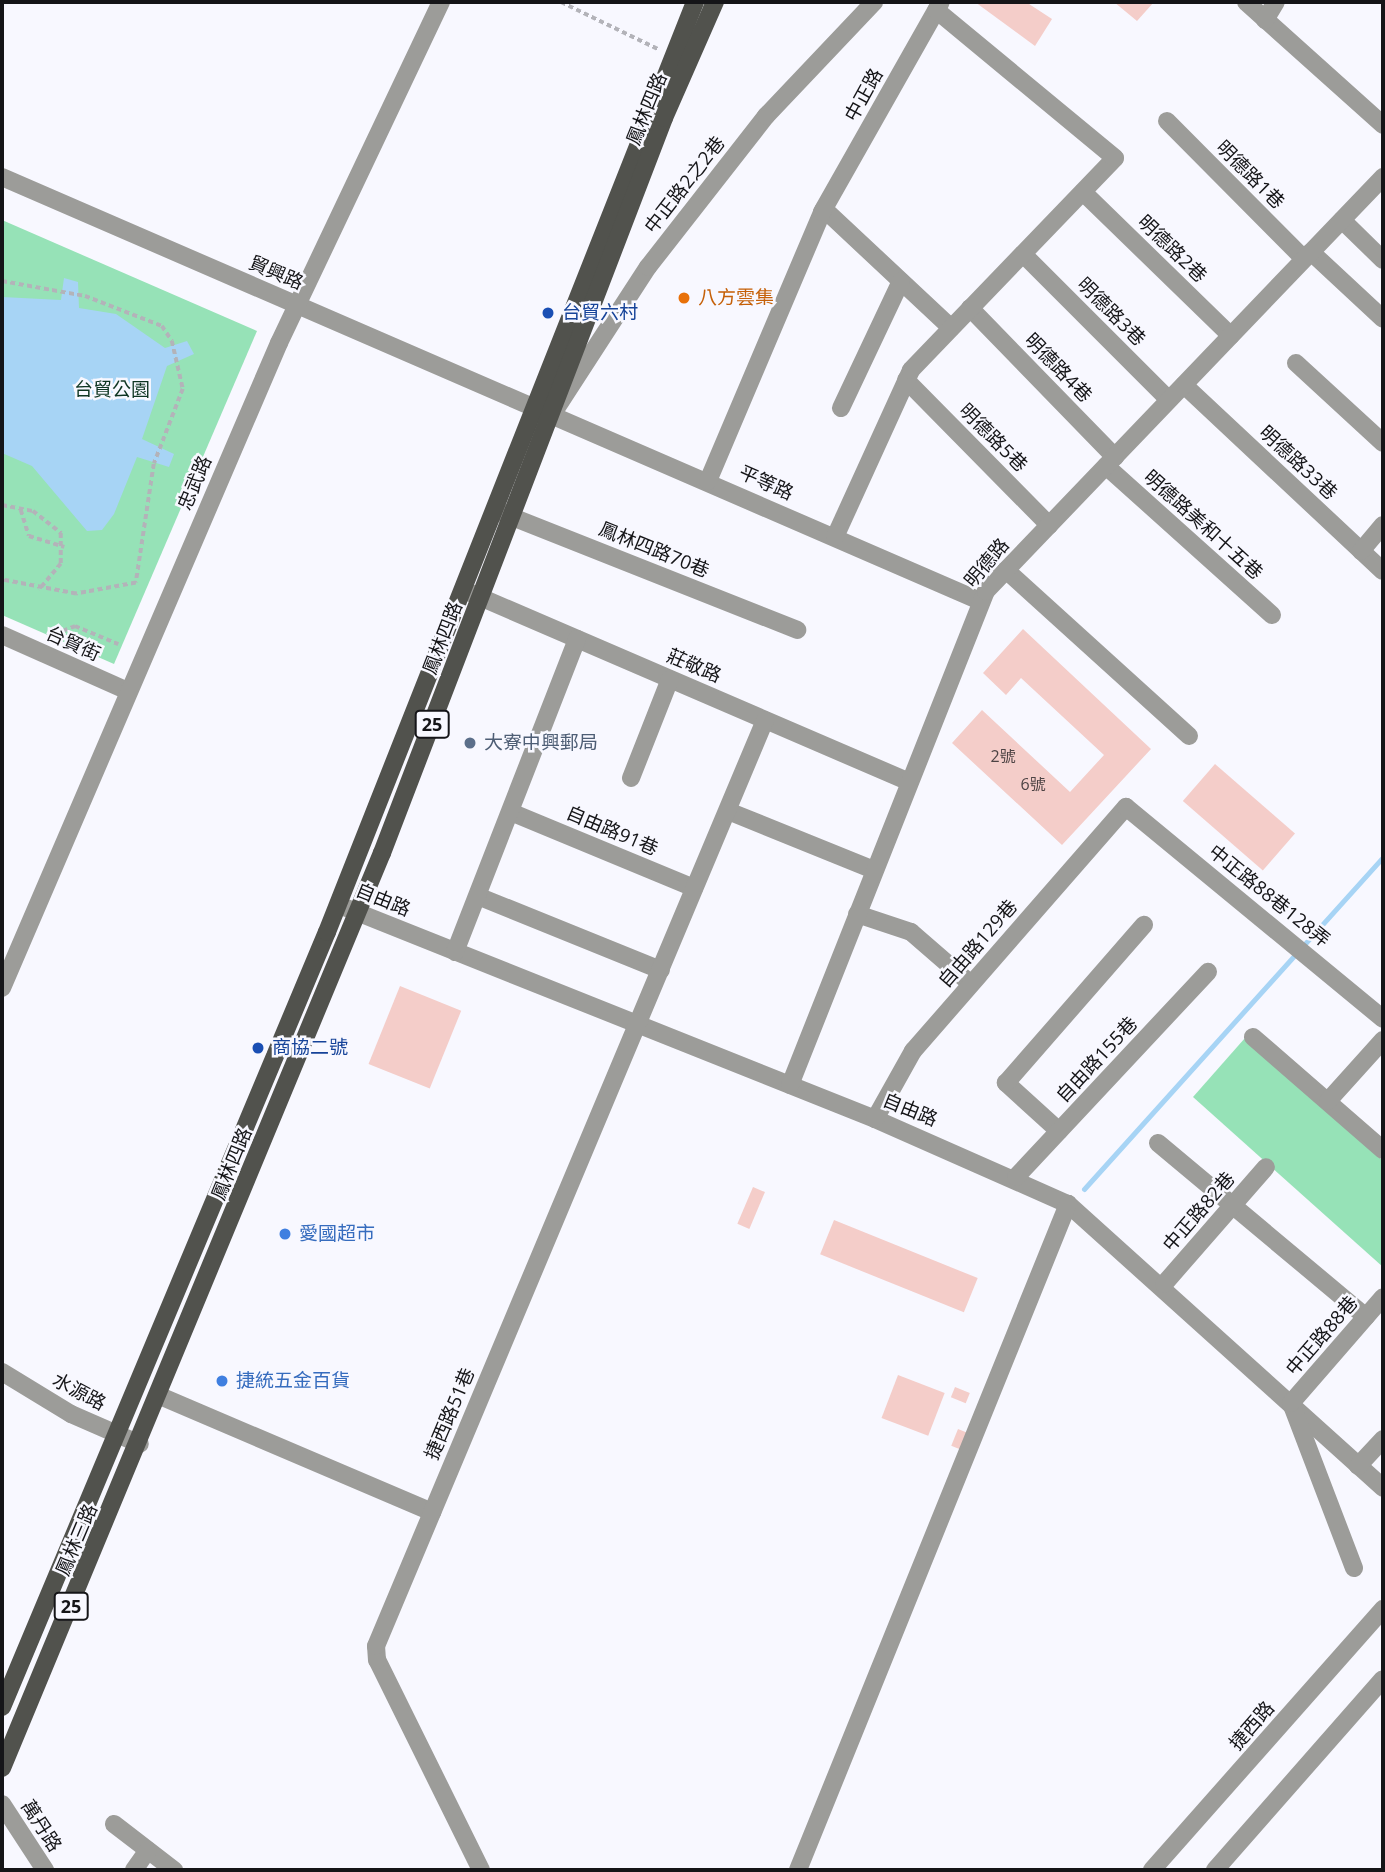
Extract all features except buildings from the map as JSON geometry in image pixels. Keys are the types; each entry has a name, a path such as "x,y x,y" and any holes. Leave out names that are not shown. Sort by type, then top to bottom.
{"main road":[{"name":"鳳林四路","path":"120,1436 339,905 671,55 695,2"},
{"name":"鳳林四路","path":"140,1444 357,913 715,2"},
{"name":"鳳林三路","path":"2,1707 120,1436"},
{"name":"鳳林三路","path":"2,1768 140,1444"}],"street":[{"name":"忠武路","path":"2,988 296,305 441,2"},
{"name":"中正路2之2巷","path":"553,413 648,267 766,116 874,2"},
{"path":"1246,2 1383,125"},
{"path":"1265,20 1276,2"},
{"path":"835,537 906,380 951,328 1115,158 939,6"},
{"name":"中正路","path":"708,481 824,209 939,6"},
{"name":"明德路1巷","path":"1167,121 1308,255 1383,319"},
{"name":"貿興路","path":"2,177 534,406"},
{"name":"明德路","path":"790,1085 980,601 1006,570 1383,177"},
{"name":"明德路2巷","path":"1083,192 1231,336"},
{"path":"824,209 951,328"},
{"path":"1342,220 1383,260"},
{"name":"明德路3巷","path":"1023,254 1169,400"},
{"path":"841,408 901,281"},
{"name":"明德路4巷","path":"970,308 1110,461"},
{"path":"1296,363 1383,443"},
{"name":"明德路5巷","path":"906,380 1049,525"},
{"name":"明德路33巷","path":"1184,385 1383,571"},
{"name":"平等路","path":"534,406 980,601"},
{"name":"明德路美和十五巷","path":"1110,461 1272,615"},
{"name":"鳳林四路70巷","path":"494,510 797,629"},
{"path":"1361,551 1383,526"},
{"path":"1006,570 1189,736"},
{"name":"莊敬路","path":"463,590 908,781"},
{"name":"台貿街","path":"2,635 128,691"},
{"path":"455,952 513,813 577,639"},
{"path":"631,778 670,679"},
{"path":"480,897 661,970 765,720"},
{"name":"自由路129巷","path":"875,1119 913,1051 1126,807"},
{"name":"中正路88巷128弄","path":"1126,807 1383,1019"},
{"path":"728,810 874,870"},
{"name":"自由路91巷","path":"513,813 694,888"},
{"name":"自由路","path":"339,905 875,1119 1016,1177 1068,1204 1164,1284 1383,1488"},
{"path":"857,914 911,932 971,984"},
{"path":"1059,1131 1006,1083 1144,925"},
{"name":"捷西路51巷","path":"481,1870 377,1660 376,1646 661,970"},
{"name":"自由路155巷","path":"1016,1177 1208,972"},
{"path":"1253,1037 1383,1150"},
{"path":"1328,1101 1383,1040"},
{"path":"1158,1143 1235,1203 1366,1317"},
{"name":"中正路82巷","path":"1164,1284 1266,1167"},
{"path":"798,1870 1068,1204"},
{"name":"中正路88巷","path":"1291,1403 1383,1297"},
{"name":"水源路","path":"2,1372 120,1436 140,1444"},
{"path":"160,1396 432,1512"},
{"path":"1291,1403 1354,1568"},
{"path":"1359,1466 1383,1439"},
{"name":"捷西路","path":"1152,1870 1383,1609"},
{"path":"1214,1870 1383,1679"},
{"name":"萬丹路","path":"2,1804 45,1870"},
{"path":"114,1825 174,1870"},
{"path":"134,1870 148,1850"}],"path":[{"path":"561,2 671,55"},
{"path":"2,281 54,288 85,296 162,326 172,341 180,367 179,403 161,440 154,464 136,583"},
{"path":"2,505 47,518 64,547 61,564 39,590"},
{"path":"21,510 29,536 43,545 64,547"},
{"path":"2,580 39,590 76,594 136,583"},
{"path":"136,583 142,589"},
{"path":"42,642 53,630 75,626 118,644"}],"green space":[{"name":"台貿公園","path":"2,220 257,331 114,664 2,615"},
{"path":"1245,1038 1383,1161 1383,1267 1193,1097"}],"water":[{"path":"64,278 78,282 79,308 116,314 165,348 187,341 194,354 167,366 142,439 174,454 169,467 137,457 114,514 102,530 87,531 32,466 2,453 2,297 61,300"}],"waterway":[{"path":"1084,1189 1383,857"}],"place":[{"name":"八方雲集","path":"684,298"},
{"name":"台貿六村","path":"548,313"},
{"name":"大寮中興郵局","path":"470,743"},
{"name":"商協二號","path":"258,1048"},
{"name":"愛國超市","path":"285,1234"},
{"name":"捷統五金百貨","path":"222,1381"}]}
